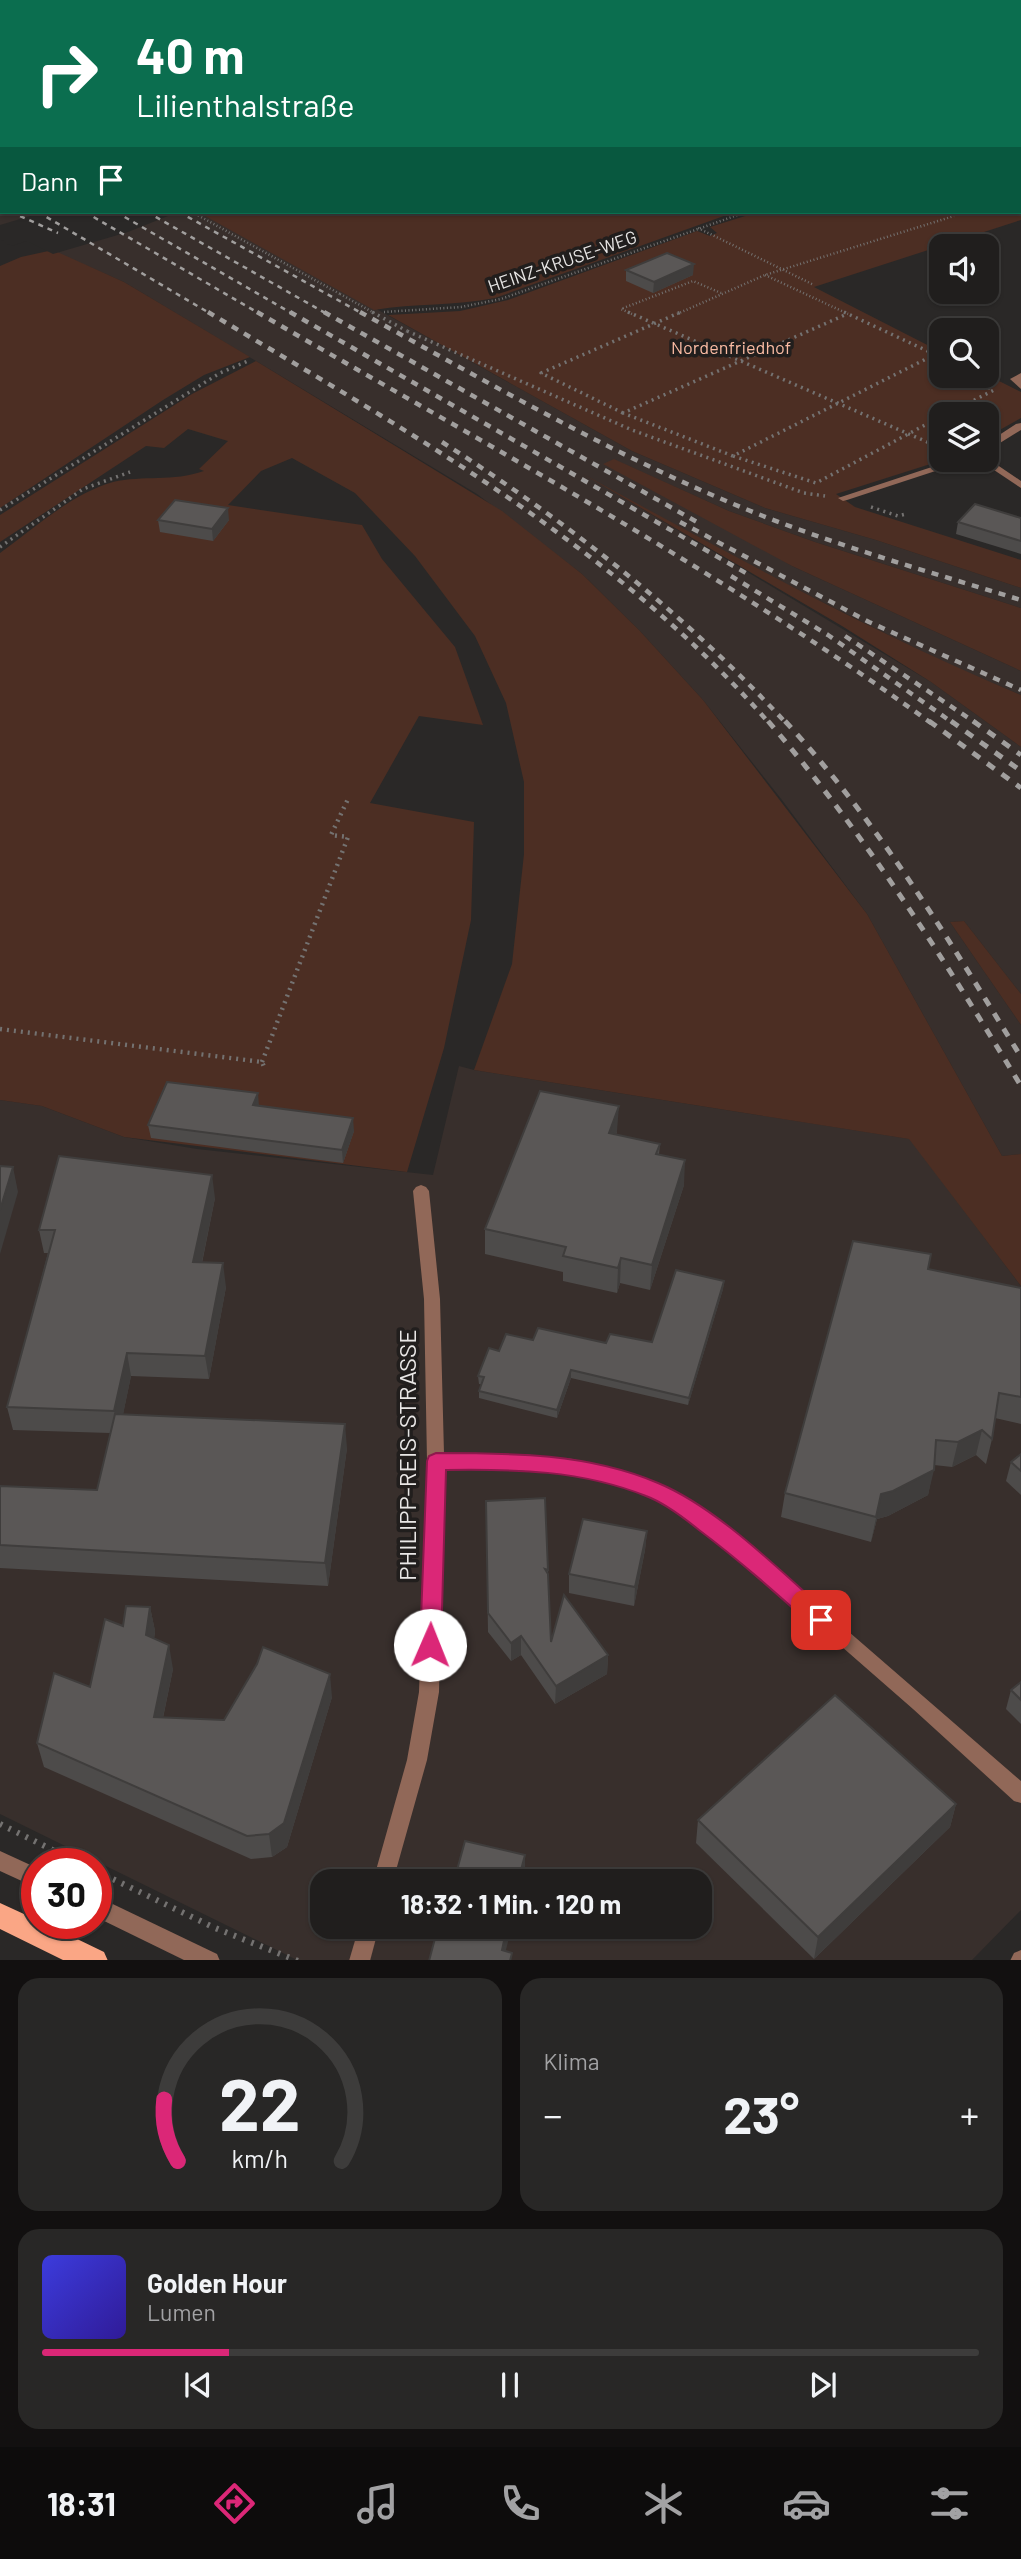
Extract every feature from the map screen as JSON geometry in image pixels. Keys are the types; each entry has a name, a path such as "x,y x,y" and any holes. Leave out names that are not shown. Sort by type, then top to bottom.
{"main road":[{"path":"0,1916 93,1960"}],"street":[{"path":"1021,376 1015,379 1021,386"},
{"path":"999,440 1020,426"},
{"path":"999,468 1009,479 1021,485"},
{"path":"843,498 929,471"},
{"name":"PHILIPP-REIS-STRASSE","path":"386,1869 417,1760 429,1692 436,1461 432,1299 421,1191"},
{"path":"436,1461 521,1461 573,1466 652,1489 684,1507 744,1552 1021,1794"},
{"path":"0,1861 21,1871"},
{"path":"112,1914 208,1960"},
{"path":"359,1960 365,1939"}],"path":[{"path":"196,214 407,331 545,394 632,430 804,493 843,498"},
{"name":"HEINZ-KRUSE-WEG","path":"384,312 461,307 501,299 739,214"},
{"path":"929,423 816,483 733,456 623,413 541,373 765,275 954,216"},
{"path":"697,227 814,285"},
{"path":"733,456 934,354 765,275"},
{"path":"722,294 693,281 621,309 929,443"},
{"path":"623,413 847,314"},
{"path":"0,510 220,373 247,361"},
{"path":"970,402 994,390 990,388"},
{"path":"0,547 83,489 130,472"},
{"path":"265,1069 262,1062 348,837 331,835 348,799"},
{"path":"0,1029 262,1062"},
{"path":"0,1824 49,1848"},
{"path":"112,1879 215,1928 295,1960"}],"shaded area":[{"path":"0,214 206,214 632,451 765,508 876,540 1021,588 1021,608 815,542 729,511 615,460 792,566 1021,671 1021,695 953,667 772,577 614,492 931,682 1021,747 1021,994 964,921 950,922 1021,1025 1021,1154 1002,1156 867,914 782,800 703,700 639,630 582,574 477,494 124,282 0,228"},
{"path":"459,1066 910,1139 1021,1286 1021,1910 972,1960 297,1960 112,1869 112,1848 69,1848 0,1814 0,1100 42,1106 124,1137 197,1149 433,1175"}],"green space":[{"path":"202,214 729,214 495,298 374,310"},
{"name":"Nordenfriedhof","path":"752,214 1021,214 1021,220 978,234 929,234 929,250 814,287 929,346 929,388 999,388 999,381 1021,392 1021,418 999,430 999,402 929,402 929,464 836,494 855,507 1021,560 1021,588 876,540 765,508 632,451 388,315 460,311 508,300 697,231 710,236 717,233 710,227"},
{"path":"53,250 124,282 250,357 204,375 0,508 0,266 21,257"},
{"path":"256,361 502,511 582,574 639,630 703,700 867,914 1002,1156 1021,1154 1021,1286 909,1139 474,1070 512,964 524,854 524,782 506,703 475,636 415,556 355,493 292,458 261,471 228,505 362,525 382,559 455,647 483,725 419,716 370,803 474,822 471,920 444,1048 407,1172 124,1137 42,1106 0,1100 0,553 54,513 98,487 124,480 181,476 204,471 199,469 228,441 188,429 164,448 146,446 0,542 0,515 192,394"},
{"path":"614,459 729,511 815,542 1021,608 1021,671 792,566 603,464"},
{"path":"583,474 854,618 1021,695 1021,747 931,682 842,626"},
{"path":"964,921 1021,994 1021,1025 950,922"}],"pier":[{"path":"37,214 173,214 128,232 53,254 27,241 11,246 0,239 0,225"}],"building":[{"path":"667,253 694,264 654,282 626,270"},
{"path":"175,500 228,508 212,529 158,520"},
{"path":"975,504 1021,518 1021,541 958,522"},
{"path":"167,1082 258,1093 253,1105 353,1118 342,1150 148,1125"},
{"path":"540,1091 619,1106 609,1133 660,1144 656,1154 685,1160 652,1265 621,1258 618,1268 563,1256 566,1247 485,1229"},
{"path":"59,1156 212,1175 193,1262 223,1263 205,1356 127,1353 114,1411 7,1407 55,1230 39,1230"},
{"path":"0,1166 13,1167 0,1210"},
{"path":"853,1241 931,1254 928,1269 1021,1288 1021,1397 999,1393 992,1439 982,1430 958,1442 936,1440 934,1470 893,1491 881,1494 876,1517 785,1493"},
{"path":"676,1270 724,1281 689,1398 571,1370 557,1410 479,1391 484,1377 478,1376 489,1348 499,1351 506,1334 533,1340 538,1328 606,1343 610,1334 652,1342"},
{"path":"115,1414 345,1424 325,1563 0,1545 0,1486 97,1490"},
{"path":"1021,1454 1021,1471 1011,1462"},
{"path":"545,1498 548,1570 545,1569 548,1574 551,1642 564,1595 608,1655 556,1686 521,1636 511,1643 488,1613 486,1501"},
{"path":"583,1519 647,1531 635,1587 569,1574"},
{"path":"126,1606 150,1607 146,1635 169,1645 154,1717 224,1720 257,1664 263,1647 330,1674 284,1823 269,1834 247,1836 37,1743 54,1673 90,1687 105,1619 123,1626"},
{"path":"1021,1682 1021,1700 1011,1690"},
{"path":"835,1695 956,1804 818,1937 698,1820"},
{"path":"465,1841 525,1855 521,1869 457,1869"},
{"path":"435,1939 504,1939 502,1950 512,1953 510,1960 429,1960"}],"railway":[{"path":"15,214 58,233"},
{"path":"41,214 211,314"},
{"path":"88,214 260,314"},
{"path":"119,214 293,314"},
{"path":"151,214 327,314"},
{"path":"183,214 363,314"},
{"path":"208,312 432,448 576,547 644,601 709,659 769,723"},
{"path":"257,312 684,560 768,612 931,723"},
{"path":"290,312 751,576"},
{"path":"324,312 697,522"},
{"path":"360,312 556,419 706,492 823,538 1021,600"},
{"path":"442,442 580,538 666,607 786,723"},
{"path":"680,522 869,622 1021,690"},
{"path":"731,576 828,635 953,723"},
{"path":"845,636 973,721"},
{"path":"768,721 838,808 902,898 1021,1086"},
{"path":"785,721 882,841 1021,1057"},
{"path":"929,721 1021,788"},
{"path":"951,721 1021,771"},
{"path":"973,721 1021,755"}],"route":[{"path":"430,1645 436,1461 521,1461 573,1466 652,1489 684,1507 744,1552 821,1620"}]}
